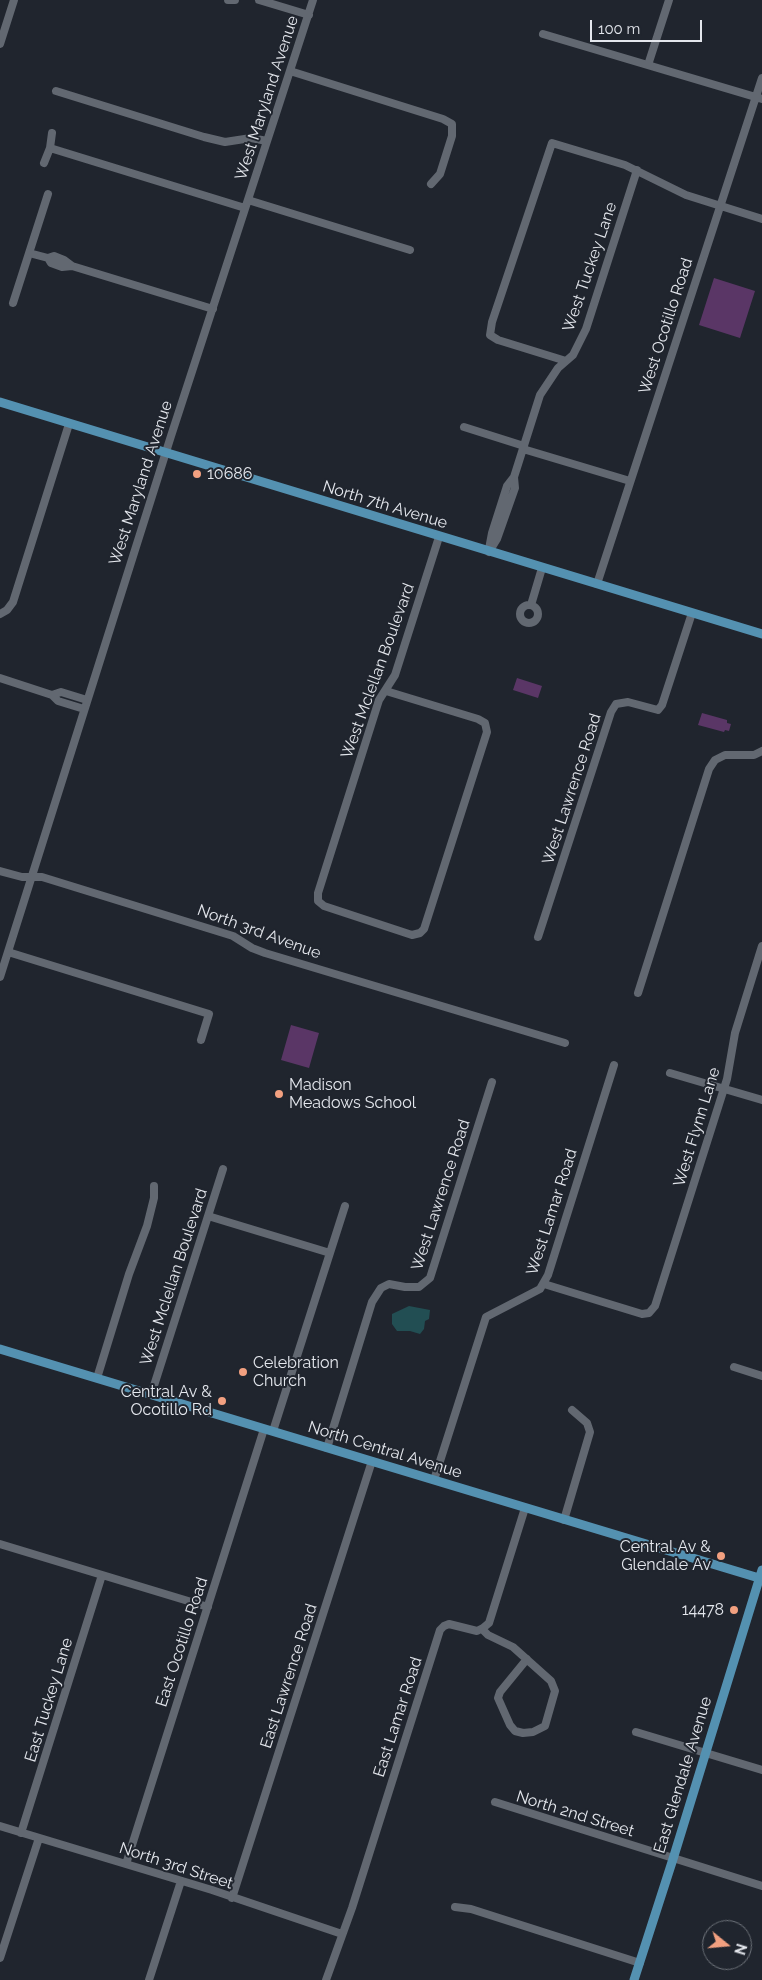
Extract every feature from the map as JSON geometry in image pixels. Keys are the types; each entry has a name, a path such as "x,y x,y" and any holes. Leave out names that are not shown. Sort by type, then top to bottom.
{"main road":[{"name":"North 7th Avenue","path":"0,402 165,454 762,634"},
{"name":"North Central Avenue","path":"0,1349 564,1520 761,1576"},
{"name":"East Glendale Avenue","path":"634,1980 674,1859 761,1576"}],"street":[{"path":"0,44 14,0"},
{"path":"228,0 235,0"},
{"path":"259,0 308,15"},
{"name":"West Maryland Avenue","path":"0,977 165,454 314,0"},
{"path":"648,65 669,0"},
{"path":"543,34 759,98"},
{"path":"290,71 443,119 452,124 452,136 440,174 431,184"},
{"name":"West Ocotillo Road","path":"597,584 721,206 759,98 762,78"},
{"path":"56,91 225,142 251,138 267,141"},
{"path":"44,163 50,148 52,132"},
{"path":"566,361 498,340 490,335 495,313 552,144 601,157 637,170 686,195 762,219"},
{"path":"50,148 410,250"},
{"name":"West Tuckey Lane","path":"489,552 492,532 507,486 514,477 540,395 573,354 586,328 637,170"},
{"path":"12,303 48,194"},
{"path":"29,253 48,258 51,263 62,267 72,266 213,309"},
{"path":"1,614 10,608 13,602 69,424"},
{"path":"464,427 523,448 630,481"},
{"name":"West Mclellan Boulevard","path":"386,691 478,719 485,723 486,732 424,929 420,933 412,935 324,906 318,900 318,893 379,700 395,675 440,537"},
{"path":"531,605 542,568"},
{"name":"West Lawrence Road","path":"538,936 611,712 616,704 628,702 658,710 662,704 692,613"},
{"path":"0,678 52,695 58,701 84,709"},
{"path":"52,695 61,692 87,700"},
{"path":"638,993 709,769 715,760 725,755 754,755 762,751"},
{"name":"North 3rd Avenue","path":"0,871 31,878 42,877 234,936 252,948 265,953 565,1042"},
{"name":"West Flynn Lane","path":"544,1284 642,1314 649,1313 655,1306 724,1089 730,1068 735,1033 762,946"},
{"path":"8,952 209,1014 201,1040"},
{"path":"753,975 762,978"},
{"name":"West Lamar Road","path":"434,1480 486,1317 537,1291 544,1284 550,1271 614,1065"},
{"path":"670,1073 762,1100"},
{"name":"West Lawrence Road","path":"327,1448 374,1298 382,1288 389,1284 405,1288 419,1287 430,1278 492,1082"},
{"name":"West Mclellan Boulevard","path":"151,1395 223,1168"},
{"path":"97,1378 128,1274 147,1226 154,1198 154,1186"},
{"path":"268,1430 330,1253 344,1206"},
{"path":"208,1216 330,1253"},
{"path":"734,1367 762,1376"},
{"path":"564,1520 590,1432 587,1424 572,1410"},
{"name":"East Ocotillo Road","path":"126,1864 208,1607 268,1430"},
{"name":"East Lawrence Road","path":"232,1898 372,1461"},
{"path":"525,1508 491,1619 482,1629 488,1635 513,1647 551,1681 555,1691 545,1726 533,1732 522,1733 516,1731 510,1725 498,1698 500,1692 526,1659"},
{"path":"0,1544 208,1607"},
{"name":"East Tuckey Lane","path":"21,1833 102,1575"},
{"name":"East Lamar Road","path":"326,1980 440,1629 448,1624 471,1631 482,1629"},
{"path":"636,1732 762,1770"},
{"name":"North 2nd Street","path":"495,1802 762,1886"},
{"name":"North 3rd Street","path":"0,1826 181,1880 342,1934"},
{"path":"0,1958 39,1838"},
{"path":"149,1980 181,1880"},
{"path":"455,1907 471,1909 640,1963"}],"shaded area":[{"path":"714,278 755,291 740,338 699,325"},
{"path":"517,678 542,686 538,698 513,690"},
{"path":"702,713 727,720 727,723 731,724 729,731 725,730 724,732 698,725"},
{"path":"291,1025 319,1033 309,1068 281,1060"},
{"path":"409,1306 430,1310 429,1319 425,1321 424,1329 420,1334 410,1331 397,1331 392,1324 392,1314"}],"place":[{"name":"10686","path":"197,474"},
{"name":"Madison Meadows School","path":"279,1094"},
{"name":"Celebration Church","path":"243,1372"},
{"name":"Central Av & Ocotillo Rd","path":"222,1401"},
{"name":"Central Av & Glendale Av","path":"721,1556"},
{"name":"14478","path":"734,1610"}]}
